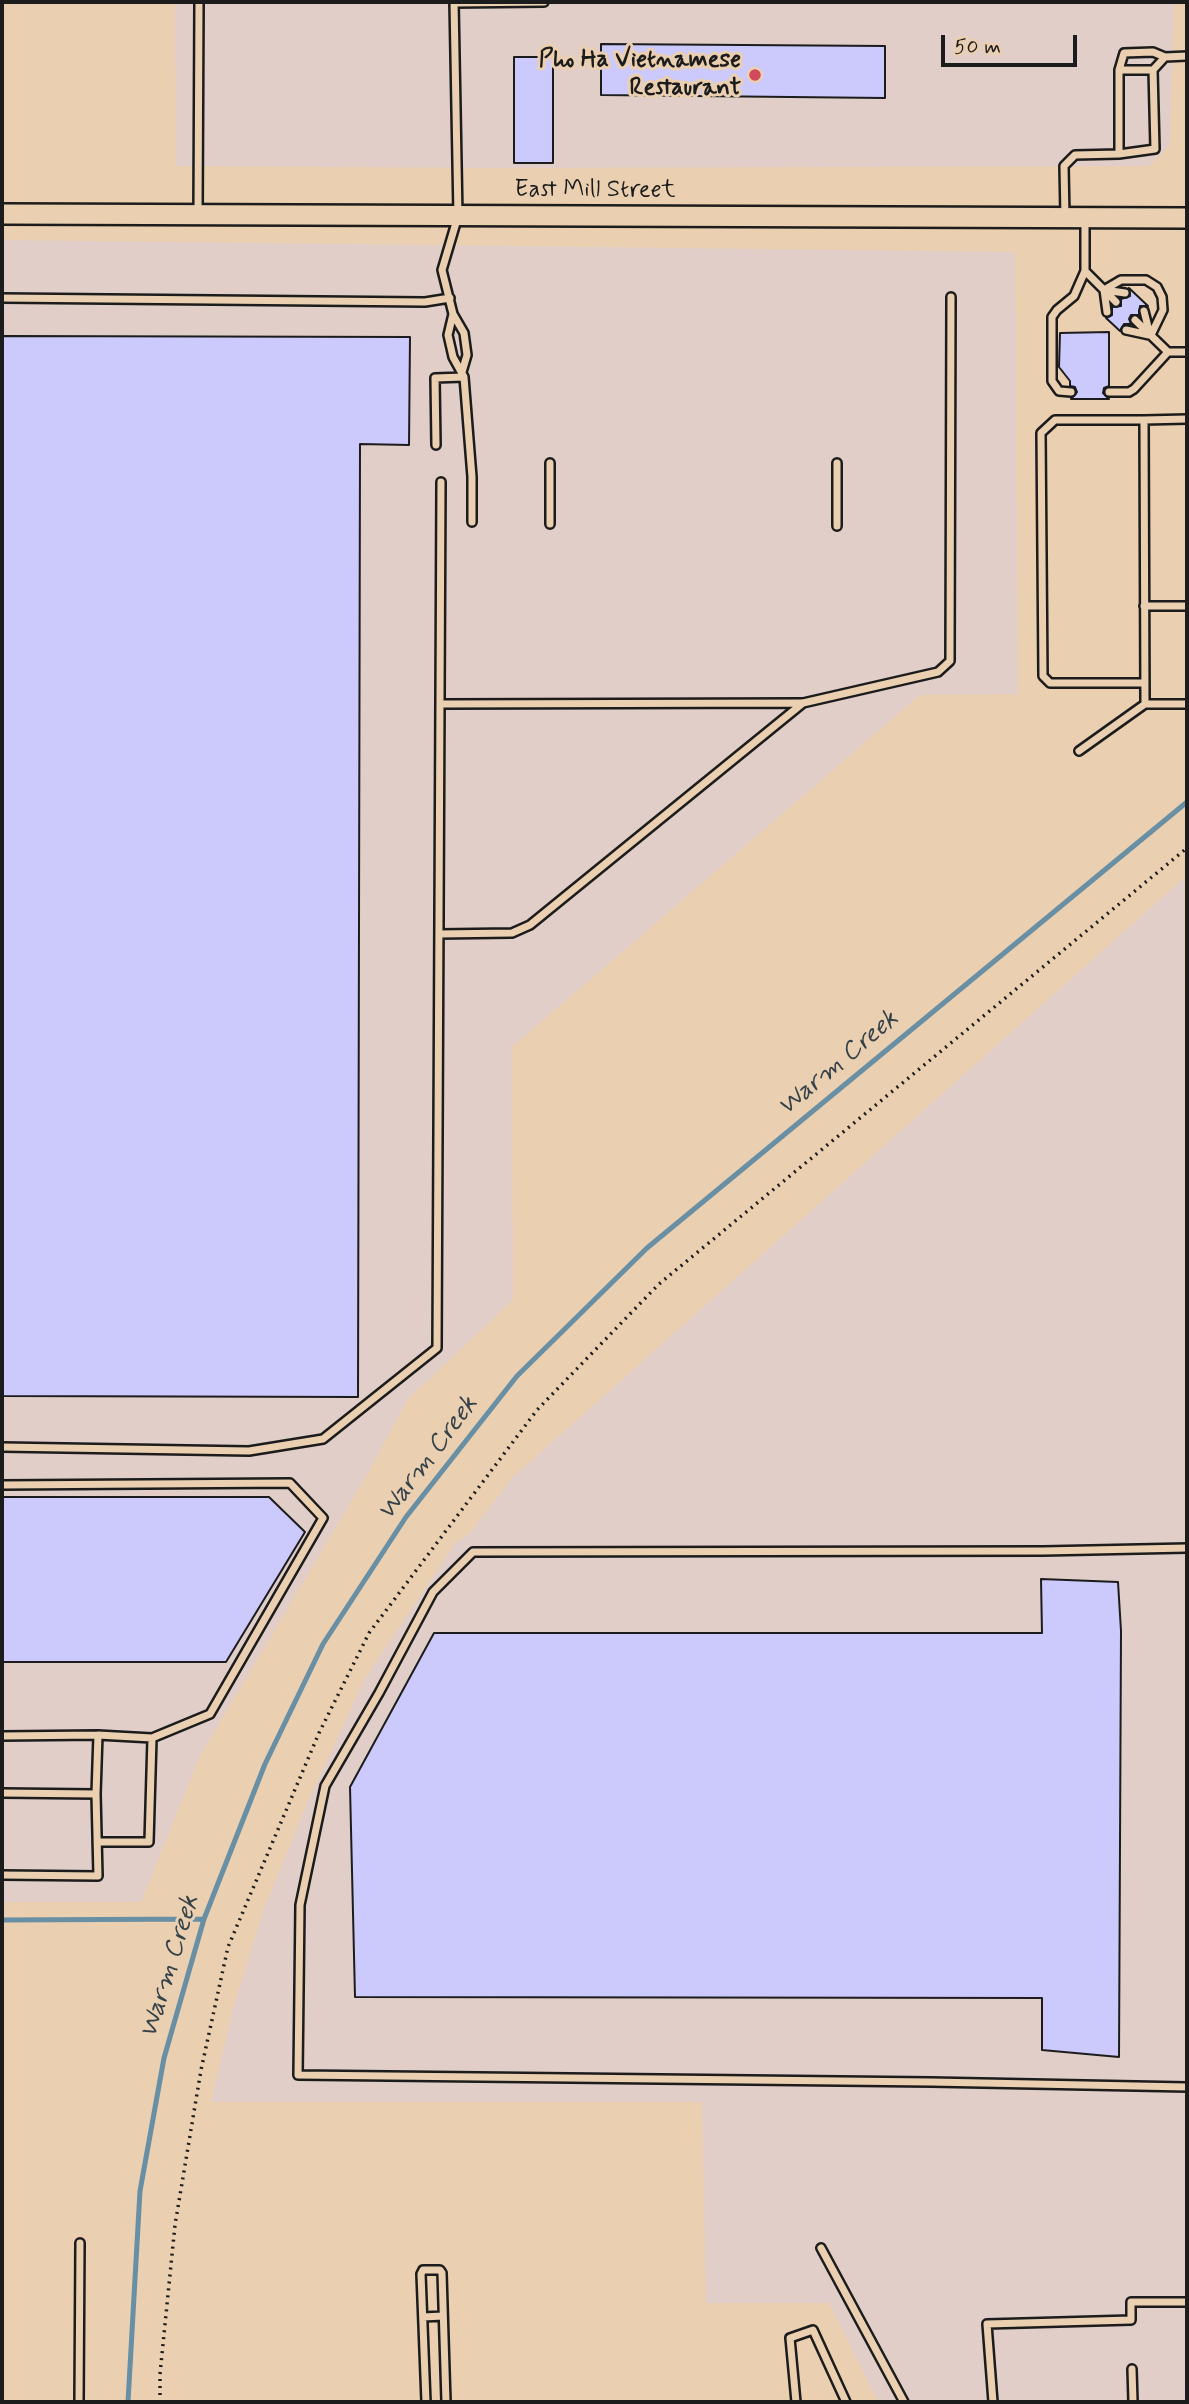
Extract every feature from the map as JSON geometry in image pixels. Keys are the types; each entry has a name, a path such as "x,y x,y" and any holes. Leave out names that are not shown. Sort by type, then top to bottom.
{"main road":[{"name":"East Mill Street","path":"2,214 1187,218"}],"lane":[{"path":"198,215 199,2"},
{"path":"471,522 472,477 463,374 466,344 464,333 453,314 442,271 458,216 454,2 544,2"},
{"path":"1119,154 1119,70 1124,53 1153,52 1165,57 1187,56"},
{"path":"1065,217 1065,166 1075,155 1119,154 1155,149 1153,70 1165,57"},
{"path":"1119,70 1153,70"},
{"path":"1070,392 1059,391 1052,381 1052,317 1074,296 1085,271 1085,217"},
{"path":"1085,271 1116,302"},
{"path":"1104,290 1121,280 1146,280 1157,286 1162,297 1163,310 1151,335"},
{"path":"1104,290 1125,293"},
{"path":"1104,290 1107,312"},
{"path":"2,298 425,302 450,298"},
{"path":"440,704 803,703 938,672 950,661 951,298"},
{"path":"1144,310 1151,335"},
{"path":"453,314 448,335 453,357 463,374"},
{"path":"1135,320 1168,352 1187,352"},
{"path":"1126,330 1151,335"},
{"path":"1109,392 1129,392 1134,389 1168,352"},
{"path":"436,445 435,378 463,374"},
{"path":"1143,419 1145,704"},
{"path":"1145,683 1050,683 1042,676 1041,433 1055,420 1187,419"},
{"path":"550,463 550,524"},
{"path":"837,463 837,526"},
{"path":"2,1447 248,1451 323,1438 437,1348 441,482"},
{"path":"1144,606 1187,606"},
{"path":"439,934 512,933 530,925 803,703"},
{"path":"1079,751 1145,704 1187,704"},
{"path":"2,1485 290,1483 323,1518 210,1714 152,1738 98,1735 2,1736"},
{"path":"1187,1548 473,1552 433,1592 325,1786 300,1905 298,2076 1187,2087"},
{"path":"2,1875 98,1876 98,1735"},
{"path":"97,1842 149,1842 152,1738"},
{"path":"2,1793 96,1794"},
{"path":"79,2402 80,2243"},
{"path":"821,2248 904,2402"},
{"path":"426,2402 423,2270 440,2270 442,2273 446,2402"},
{"path":"993,2402 988,2324 1131,2320 1131,2302 1187,2302"},
{"path":"423,2317 443,2316"},
{"path":"796,2402 790,2338 813,2330 846,2402"},
{"path":"1132,2369 1133,2402"}],"shaded area":[{"path":"175,2 1174,2 1170,145 1149,166 176,166"},
{"path":"2,240 1015,252 1018,694 920,695 512,1047 513,1300 408,1399 368,1473 200,1756 141,1902 2,1902"},
{"path":"1184,878 1185,2402 878,2402 829,2303 706,2303 702,2102 211,2102 234,2005 264,1909 308,1801 364,1680 455,1543 469,1534 513,1477"}],"building":[{"path":"601,44 885,46 885,98 601,95"},
{"path":"514,57 553,57 553,163 514,163"},
{"path":"1129,288 1148,306 1140,306 1139,315 1131,315 1131,324 1124,324 1120,331 1106,318 1112,315 1112,307 1121,306 1121,299 1130,296"},
{"path":"1109,332 1109,386 1104,388 1103,393 1109,399 1071,399 1077,392 1075,387 1070,386 1070,381 1059,367 1060,333"},
{"path":"2,336 410,337 409,445 360,444 358,1397 2,1396"},
{"path":"2,1497 269,1497 305,1532 226,1662 2,1662"},
{"path":"1041,1579 1118,1582 1121,1631 1119,2057 1042,2050 1042,1998 355,1997 350,1787 434,1633 1042,1633"}],"waterway":[{"name":"Warm Creek","path":"128,2402 140,2191 164,2058 204,1919 265,1764 323,1644 406,1517 517,1376 647,1248 1187,802"},
{"path":"2,1920 204,1919"}],"place":[{"name":"Pho Ha Vietnamese Restaurant","path":"755,75"}]}
